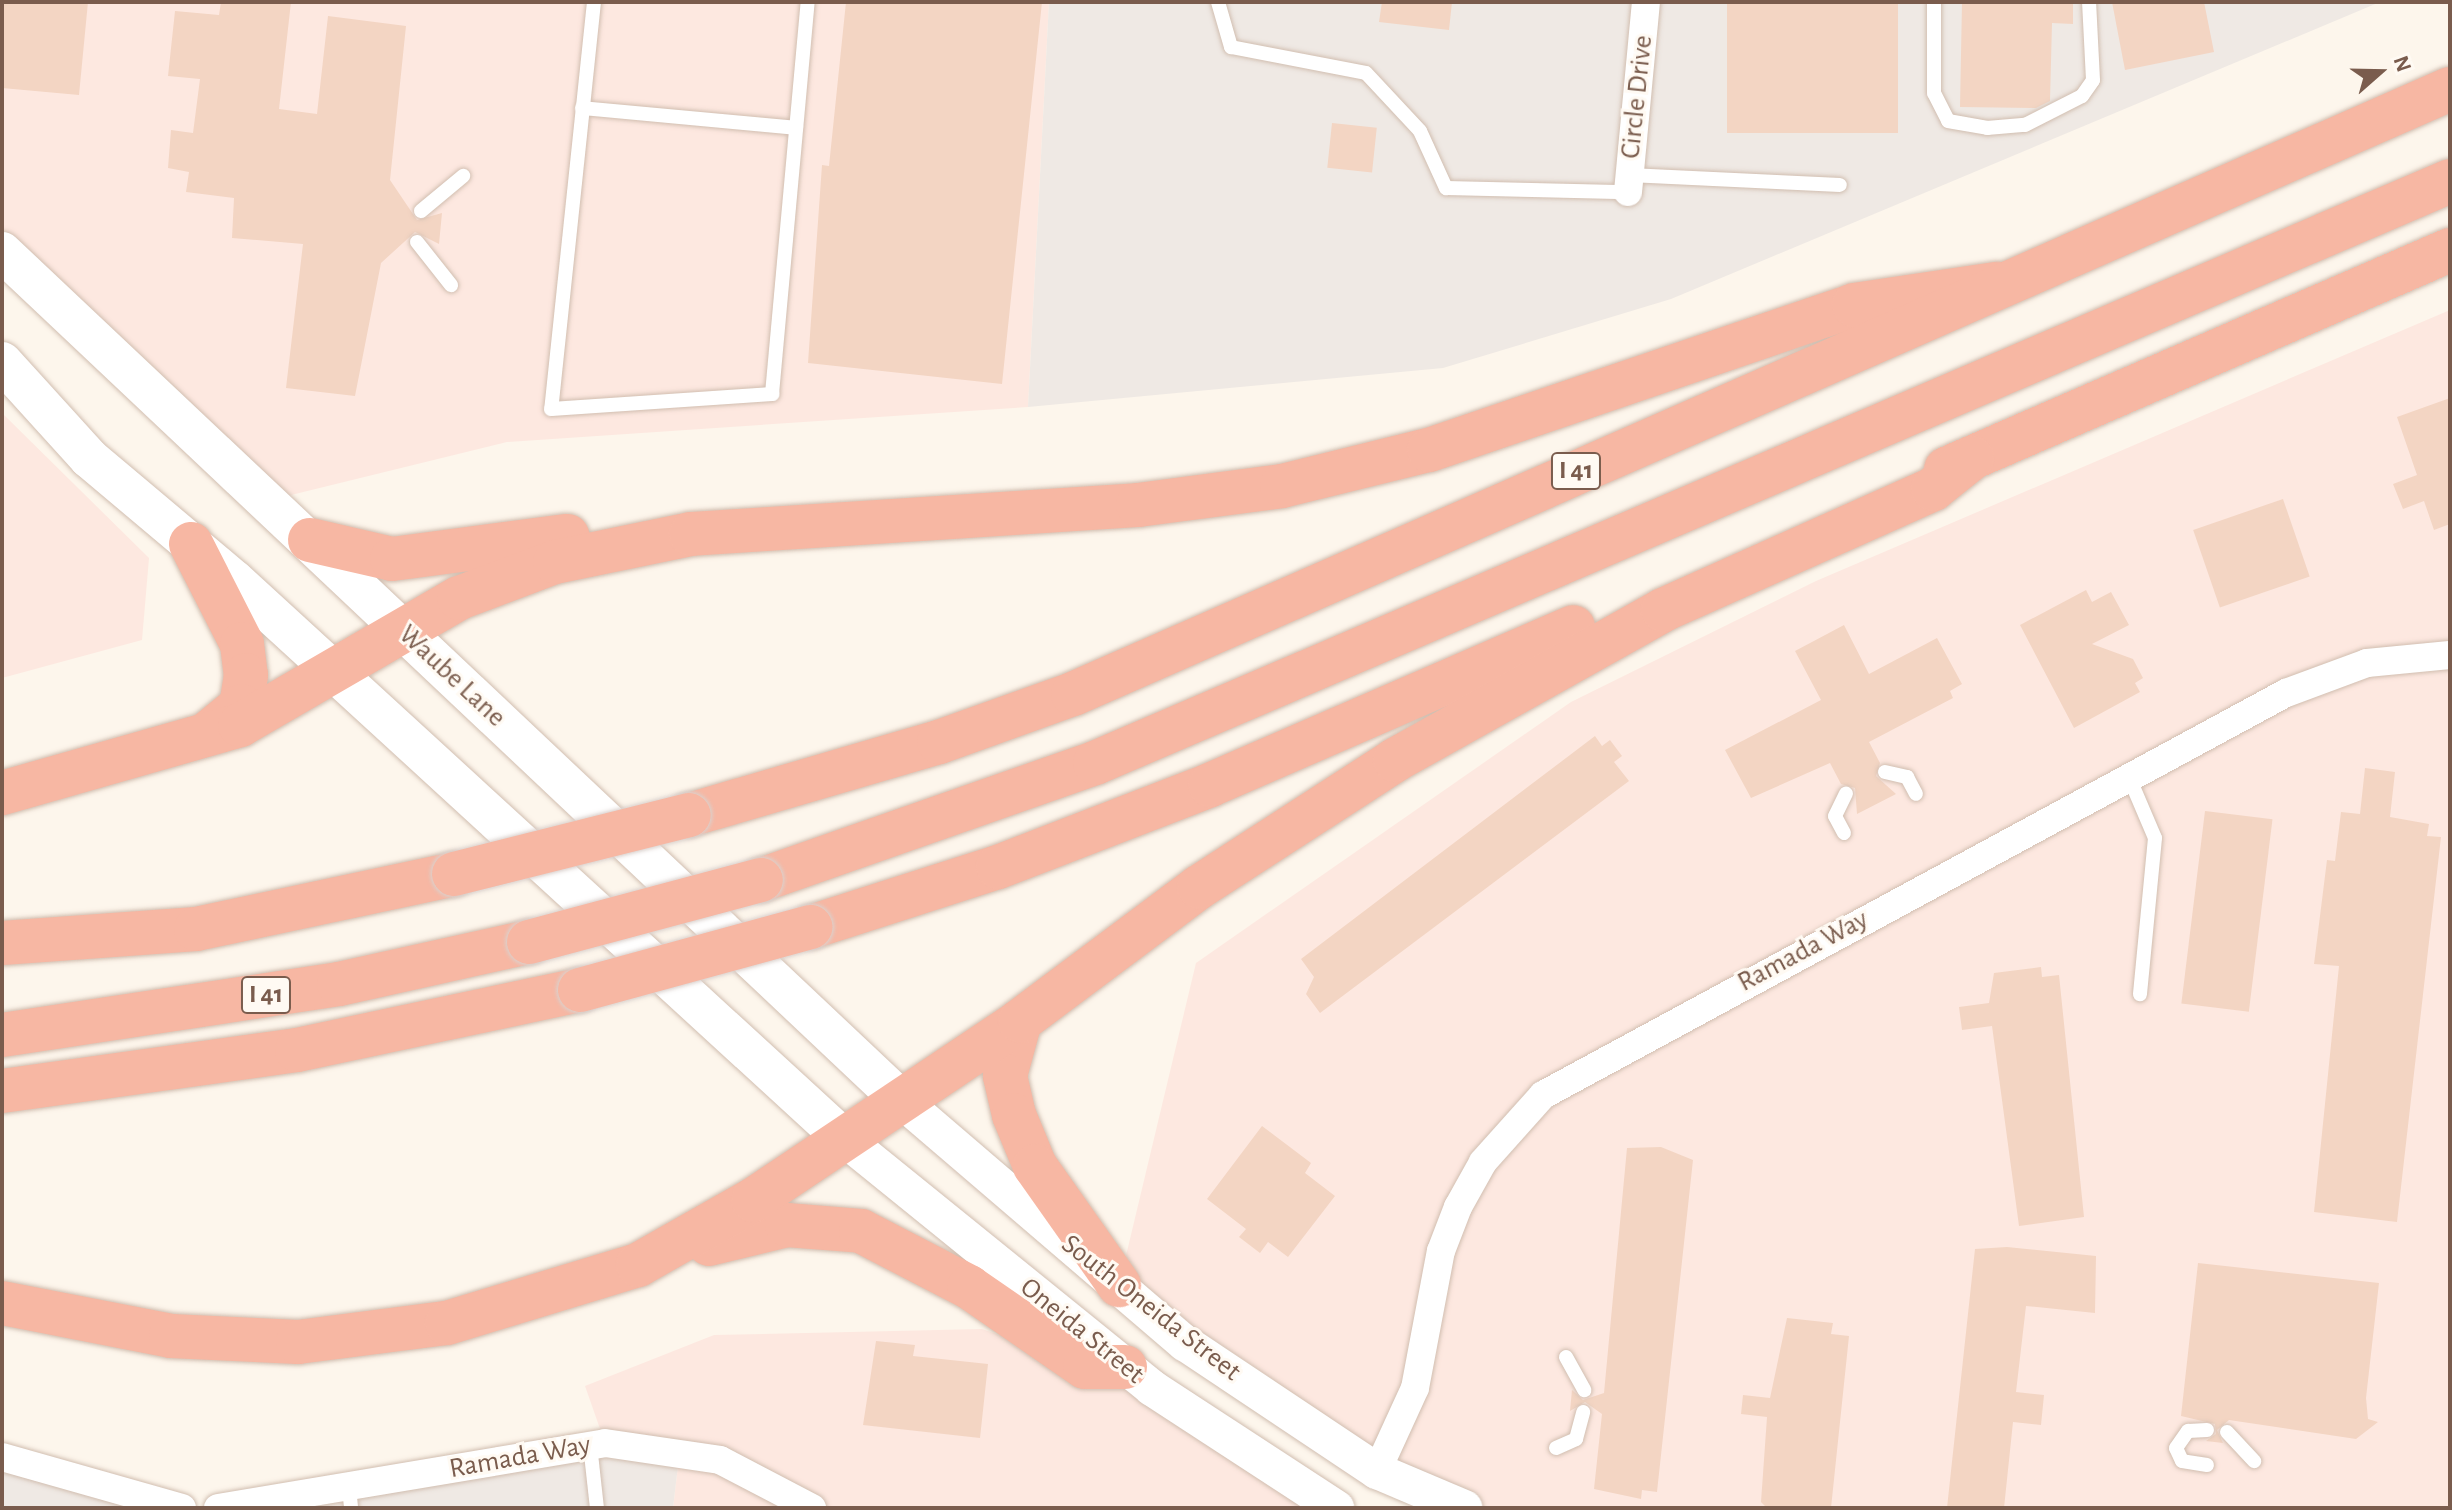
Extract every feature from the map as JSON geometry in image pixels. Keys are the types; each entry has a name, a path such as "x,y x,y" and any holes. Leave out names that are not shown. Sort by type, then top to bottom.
{"highway":[{"name":"I 41","path":"2,943 196,929 454,874 689,815 939,742 1073,694 1997,284 2450,89"},
{"name":"I 41","path":"2,1035 339,984 529,942 761,880 1095,763 2450,181"},
{"path":"2,1091 297,1050 580,990 811,927 998,867 1210,785 2450,250"},
{"path":"310,540 392,559 582,535 644,541 1138,505 1282,486 1429,450 1854,305 1997,284"},
{"path":"638,1265 753,1200 841,1136 1020,1021 1199,887 1409,752 1663,610 1933,489 1972,458"},
{"path":"2,793 201,738 337,675 405,631 503,579 644,541"},
{"path":"191,544 242,644 246,675 241,706 201,738"},
{"path":"1020,1021 1005,1076 1014,1115 1035,1166 1119,1285"},
{"path":"2,1303 171,1336 298,1342 494,1313 638,1265 774,1227 861,1231 969,1287 1085,1367 1125,1367"}],"main road":[{"name":"Waube Lane","path":"2,252 901,1100"},
{"path":"2,362 89,458 191,544 337,675 841,1136"}],"street":[{"name":"Circle Drive","path":"1628,184 1646,2"},
{"name":"Ramada Way","path":"1377,1471 1410,1406 1441,1251 1458,1207 1483,1162 1543,1095 2129,777 2328,675 2450,655"},
{"name":"South Oneida Street","path":"901,1100 1185,1343 1377,1471 1464,1508"},
{"name":"Oneida Street","path":"841,1136 1125,1367 1336,1508"},
{"path":"1125,1367 1184,1389 1310,1467 1377,1471"},
{"name":"Ramada Way","path":"218,1508 350,1498 590,1445 640,1444 720,1460 812,1508"},
{"path":"2,1457 144,1503 182,1508"}],"lane":[{"path":"594,2 551,409 772,394 808,2"},
{"path":"1218,2 1231,47 1366,73 1420,131 1446,188 1628,184 1840,185"},
{"path":"1934,2 1934,93 1948,121 1987,128 2025,125 2082,96 2093,80 2089,2"},
{"path":"582,108 796,128"},
{"path":"421,211 463,176"},
{"path":"417,242 451,285"},
{"path":"1885,772 1907,777 1916,794"},
{"path":"2129,777 2155,838 2140,994"},
{"path":"1844,833 1835,816 1846,793"},
{"path":"1566,1357 1584,1390"},
{"path":"1556,1448 1576,1439 1583,1412"},
{"path":"2207,1430 2188,1431 2176,1448 2182,1461 2207,1465"},
{"path":"2227,1432 2254,1461"},
{"path":"590,1445 597,1508"}],"shaded area":[{"path":"2,2 1049,2 1028,407 507,442 287,496 2,228"},
{"path":"1049,2 2380,2 1671,299 1443,368 1028,407"},
{"path":"2450,310 2450,1508 1464,1508 1119,1285 1196,963 1571,702 1816,581"},
{"path":"2,413 149,558 142,640 2,678"},
{"path":"982,1329 1152,1388 1336,1508 673,1508 680,1449 605,1443 585,1386 714,1335"},
{"path":"559,1448 680,1449 673,1508 218,1508"},
{"path":"2,1457 182,1508 2,1508"}],"building":[{"path":"2,2 88,2 79,95 2,88"},
{"path":"221,2 291,2 279,109 317,114 328,16 406,26 390,180 417,220 442,213 439,244 415,232 381,263 355,396 286,388 303,244 232,238 234,198 186,192 189,172 168,168 171,130 193,133 200,79 168,76 175,11 219,15"},
{"path":"846,2 1042,2 1002,384 808,363 822,165 829,166"},
{"path":"1382,2 1452,2 1449,30 1379,22"},
{"path":"1727,2 1898,2 1898,133 1727,133"},
{"path":"1962,2 2073,2 2073,24 2052,23 2050,101 2036,108 1960,107"},
{"path":"2112,2 2204,2 2214,52 2125,70"},
{"path":"1332,123 1377,128 1372,172 1327,168"},
{"path":"2450,398 2450,524 2434,530 2424,501 2403,509 2393,484 2417,475 2397,417"},
{"path":"2283,499 2310,577 2220,607 2193,530"},
{"path":"2086,590 2092,602 2111,592 2129,625 2092,644 2133,659 2143,678 2135,683 2140,692 2074,728 2020,625"},
{"path":"1844,625 1869,674 1937,638 1962,684 1950,691 1953,698 1869,742 1880,763 1876,776 1896,794 1857,814 1855,788 1841,784 1830,763 1751,798 1725,750 1821,700 1795,651"},
{"path":"1595,736 1602,746 1610,740 1622,756 1614,762 1629,781 1320,1013 1306,994 1314,977 1301,959"},
{"path":"2365,768 2395,772 2390,817 2429,824 2427,836 2441,837 2397,1222 2314,1212 2339,966 2314,964 2327,860 2335,861 2341,812 2360,814"},
{"path":"2205,811 2272,819 2249,1012 2181,1004"},
{"path":"2041,967 2042,977 2059,975 2084,1217 2019,1226 1992,1026 1962,1030 1959,1007 1989,1003 1994,973"},
{"path":"1262,1126 1311,1163 1305,1173 1335,1196 1288,1257 1268,1242 1260,1253 1239,1237 1246,1229 1207,1199"},
{"path":"1661,1147 1693,1160 1657,1492 1642,1490 1641,1499 1594,1489 1602,1414 1585,1402 1570,1411 1572,1390 1583,1400 1604,1393 1627,1148"},
{"path":"2007,1247 2096,1256 2095,1313 2026,1306 2016,1392 2044,1395 2041,1425 2013,1422 2004,1508 1947,1508 1975,1249"},
{"path":"2198,1263 2379,1283 2366,1398 2368,1419 2378,1422 2356,1439 2229,1420 2217,1430 2223,1443 2206,1441 2216,1434 2215,1424 2181,1416"},
{"path":"1787,1318 1833,1323 1831,1334 1849,1336 1831,1508 1767,1508 1761,1502 1767,1417 1741,1414 1743,1395 1770,1398"},
{"path":"876,1341 915,1345 913,1356 988,1364 980,1438 863,1425"}]}
